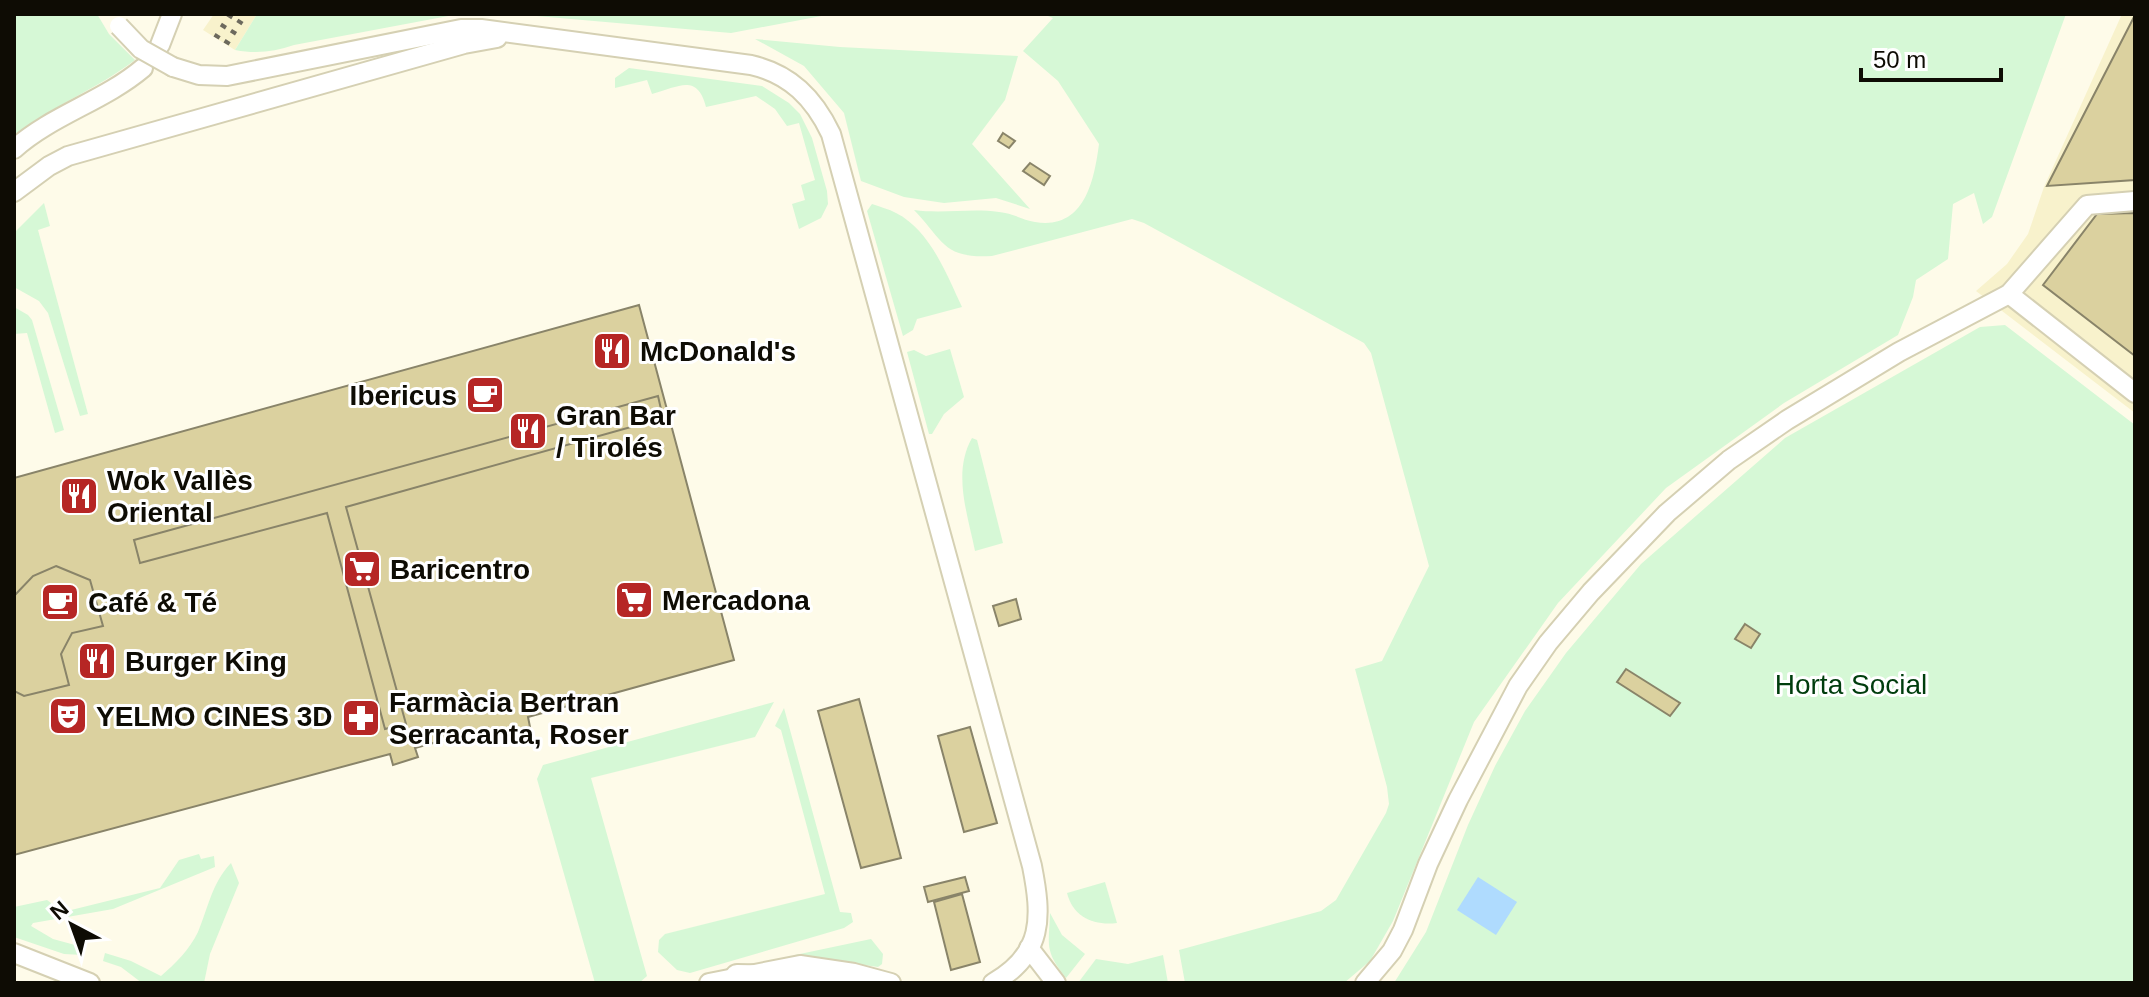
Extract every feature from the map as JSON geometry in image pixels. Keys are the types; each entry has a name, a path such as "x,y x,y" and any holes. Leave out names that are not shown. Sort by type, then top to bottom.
{"street":[{"path":"160,45 172,14"},
{"path":"115,20 141,49 173,67 199,75 227,76 461,29 481,29 765,68 793,83 815,105 831,134 1032,866 1039,924 1029,948 1010,973 993,983"},
{"path":"14,192 68,156 135,135 464,44 500,37 544,38"},
{"path":"14,149 46,127 107,95 143,68"},
{"path":"1365,983 1392,951 1403,930 1452,812 1511,699 1548,643 1591,592 1667,513 1729,460 1787,420 1899,352 2009,294 2087,205 2135,201"},
{"path":"2009,294 2135,393"},
{"path":"1029,948 1056,983"},
{"path":"20,957 90,983"},
{"path":"709,983 800,965 854,973 891,983"},
{"path":"737,976 792,977 840,983"}],"shaded area":[{"path":"214,14 257,14 235,50 203,30"},
{"path":"2122,14 2135,14 2135,413 1976,291 2007,264 2028,234 2044,187"}],"green space":[{"path":"14,14 97,14 109,34 135,60 14,135"},
{"path":"257,14 459,14 272,51 235,50"},
{"path":"514,14 832,14 731,33"},
{"path":"1043,14 2066,14 1992,217 1983,224 1974,193 1953,204 1948,259 1916,280 1913,297 1898,335 1784,403 1666,488 1558,603 1474,722 1393,921 1370,961 1344,983 1185,983 1179,950 1321,911 1336,900 1389,804 1355,669 1382,661 1429,566 1371,353 1364,343 1132,219 992,256 976,256 953,251 914,210 988,211 1052,223 1065,219 1084,200 1094,173 1099,144 1058,81 1023,51 1053,18"},
{"path":"755,39 840,47 1018,56 1005,100 972,144 1030,209 996,198 944,203 904,197 861,181 844,113 804,66"},
{"path":"629,68 762,86 789,103 800,114 812,138 827,191 828,204 821,218 799,229 792,204 805,200 801,185 815,180 799,123 787,126 775,109 756,96 706,107 698,90 692,86 679,86 652,94 647,80 615,88 615,78"},
{"path":"44,203 50,226 38,230 88,414 80,416 48,313 39,301 14,287 14,233"},
{"path":"872,204 896,213 919,230 936,254 962,307 917,319 913,330 903,336 867,211"},
{"path":"14,307 32,320 64,430 55,433 27,333 14,334"},
{"name":"Horta Social","path":"2005,325 2135,425 2135,983 1394,983 1426,932 1468,825 1525,711 1566,653 1641,564 1785,438 1980,327"},
{"path":"950,349 964,397 944,414 929,434 907,352 914,350 926,356"},
{"path":"972,438 977,440 1003,543 975,551 962,480 966,451"},
{"path":"774,702 755,737 591,778 647,976 639,983 595,983 537,779 543,765"},
{"path":"784,708 840,912 851,913 853,922 844,928 690,973 677,970 658,952 659,940 665,934 825,894 781,730 775,726"},
{"path":"199,854 201,859 214,856 215,867 113,909 33,923 31,926 53,939 86,948 83,955 64,954 14,937 14,907 47,900 63,912 160,888 179,860"},
{"path":"231,863 239,883 210,954 204,983 142,983 121,967 103,961 105,953 131,961 161,976 195,938 215,887"},
{"path":"1105,882 1117,923 1100,923 1079,914 1067,893"},
{"path":"1050,913 1062,935 1085,954 1066,978 1049,947"},
{"path":"871,939 883,954 882,964 878,967 795,955"},
{"path":"1163,955 1168,983 1078,983 1096,959 1128,964"}],"water":[{"path":"1478,877 1517,902 1496,935 1457,910"}],"building":[{"path":"2135,15 2135,180 2047,186"},
{"path":"1003,133 1015,141 1009,148 998,141"},
{"path":"1030,163 1050,176 1044,185 1023,171"},
{"path":"2135,213 2135,356 2043,285 2097,214"},
{"name":"Baricentro","path":"639,305 734,660 528,717 530,727 490,738 488,728 415,748 418,757 393,765 390,754 14,855 14,478"},
{"path":"658,396 663,418 346,507 406,724 385,729 327,513 140,563 134,540"},
{"path":"56,566 90,580 103,626 72,633 61,654 69,685 24,696 14,691 14,596 33,576"},
{"path":"1016,599 1021,619 999,626 993,606"},
{"path":"1745,624 1760,634 1751,648 1735,639"},
{"path":"1626,669 1680,703 1670,716 1617,682"},
{"path":"859,699 901,858 861,868 818,711"},
{"path":"970,727 997,823 964,832 938,736"},
{"path":"965,877 969,891 928,902 924,887"},
{"path":"962,894 980,962 951,970 934,902"}],"railway":[{"path":"216,38 231,14"},
{"path":"226,44 245,14"}],"place":[{"name":"McDonald's","path":"612,351"},
{"name":"Ibericus","path":"485,395"},
{"name":"Gran Bar / Tirolés","path":"528,431"},
{"name":"Wok Vallès Oriental","path":"79,496"},
{"name":"Baricentro","path":"362,569"},
{"name":"Mercadona","path":"634,600"},
{"name":"Café & Té","path":"60,602"},
{"name":"Burger King","path":"97,661"},
{"name":"YELMO CINES 3D","path":"68,716"},
{"name":"Farmàcia Bertran Serracanta, Roser","path":"361,718"}]}
